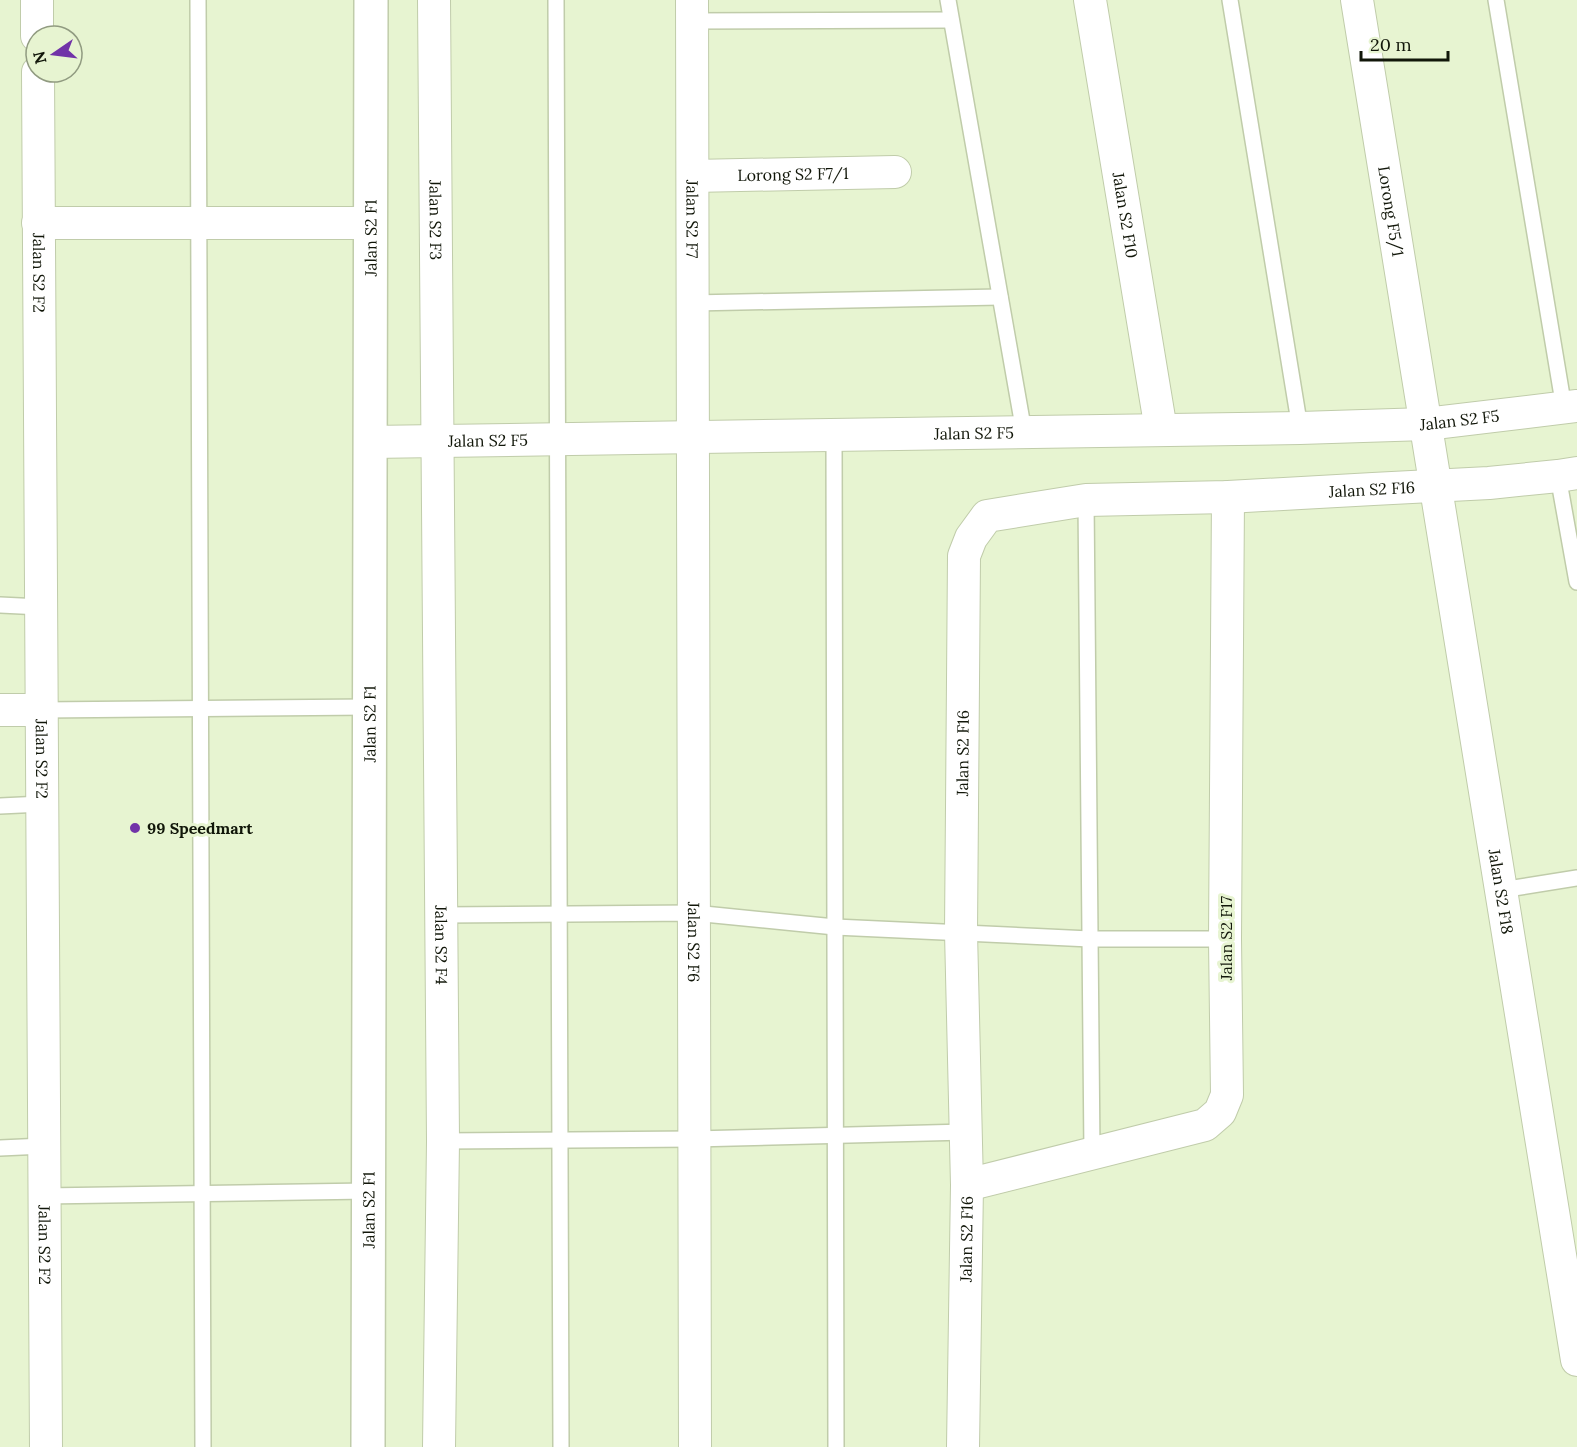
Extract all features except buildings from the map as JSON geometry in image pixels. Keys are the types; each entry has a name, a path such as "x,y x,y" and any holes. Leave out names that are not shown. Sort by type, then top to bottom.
{"street":[{"path":"37,0 37,24"},
{"name":"Jalan S2 F1","path":"368,1447 371,0"},
{"name":"Jalan S2 F3","path":"434,0 438,442"},
{"name":"Jalan S2 F10","path":"1090,0 1161,430"},
{"name":"Lorong F5/1","path":"1358,0 1426,424"},
{"name":"Jalan S2 F7","path":"692,10 693,437"},
{"name":"Jalan S2 F2","path":"38,84 46,1447"},
{"name":"Lorong S2 F7/1","path":"693,176 895,172"},
{"path":"38,223 371,222"},
{"name":"Jalan S2 F5","path":"370,442 1300,428 1426,424 1571,407"},
{"name":"Jalan S2 F18","path":"1426,424 1501,890 1571,1282 1577,1360"},
{"name":"Jalan S2 F6","path":"693,437 695,1447"},
{"name":"Jalan S2 F4","path":"438,442 443,1141 439,1447"},
{"name":"Jalan S2 F16","path":"963,1447 967,1185 961,932 964,556 971,538 987,516 1086,500 1228,497 1489,483 1567,474"},
{"name":"Jalan S2 F17","path":"967,1185 1205,1125 1220,1112 1227,1095 1225,939 1228,497"},
{"path":"0,710 42,710"}],"lane":[{"path":"198,0 203,1447"},
{"path":"555,0 561,1447"},
{"path":"948,0 1024,432"},
{"path":"1230,0 1300,428"},
{"path":"1496,0 1571,407"},
{"path":"692,10 951,20"},
{"path":"693,303 1000,297"},
{"path":"834,435 836,1447"},
{"path":"1567,474 1577,582"},
{"path":"1086,500 1092,1154"},
{"path":"0,605 41,607"},
{"path":"42,710 370,707"},
{"path":"0,806 42,804"},
{"path":"1501,890 1577,878"},
{"path":"442,915 694,913 835,927 1090,939 1225,939"},
{"path":"443,1141 694,1139 966,1132"},
{"path":"0,1148 44,1146"},
{"path":"44,1196 368,1191"}],"place":[{"name":"99 Speedmart","path":"135,828"}]}
